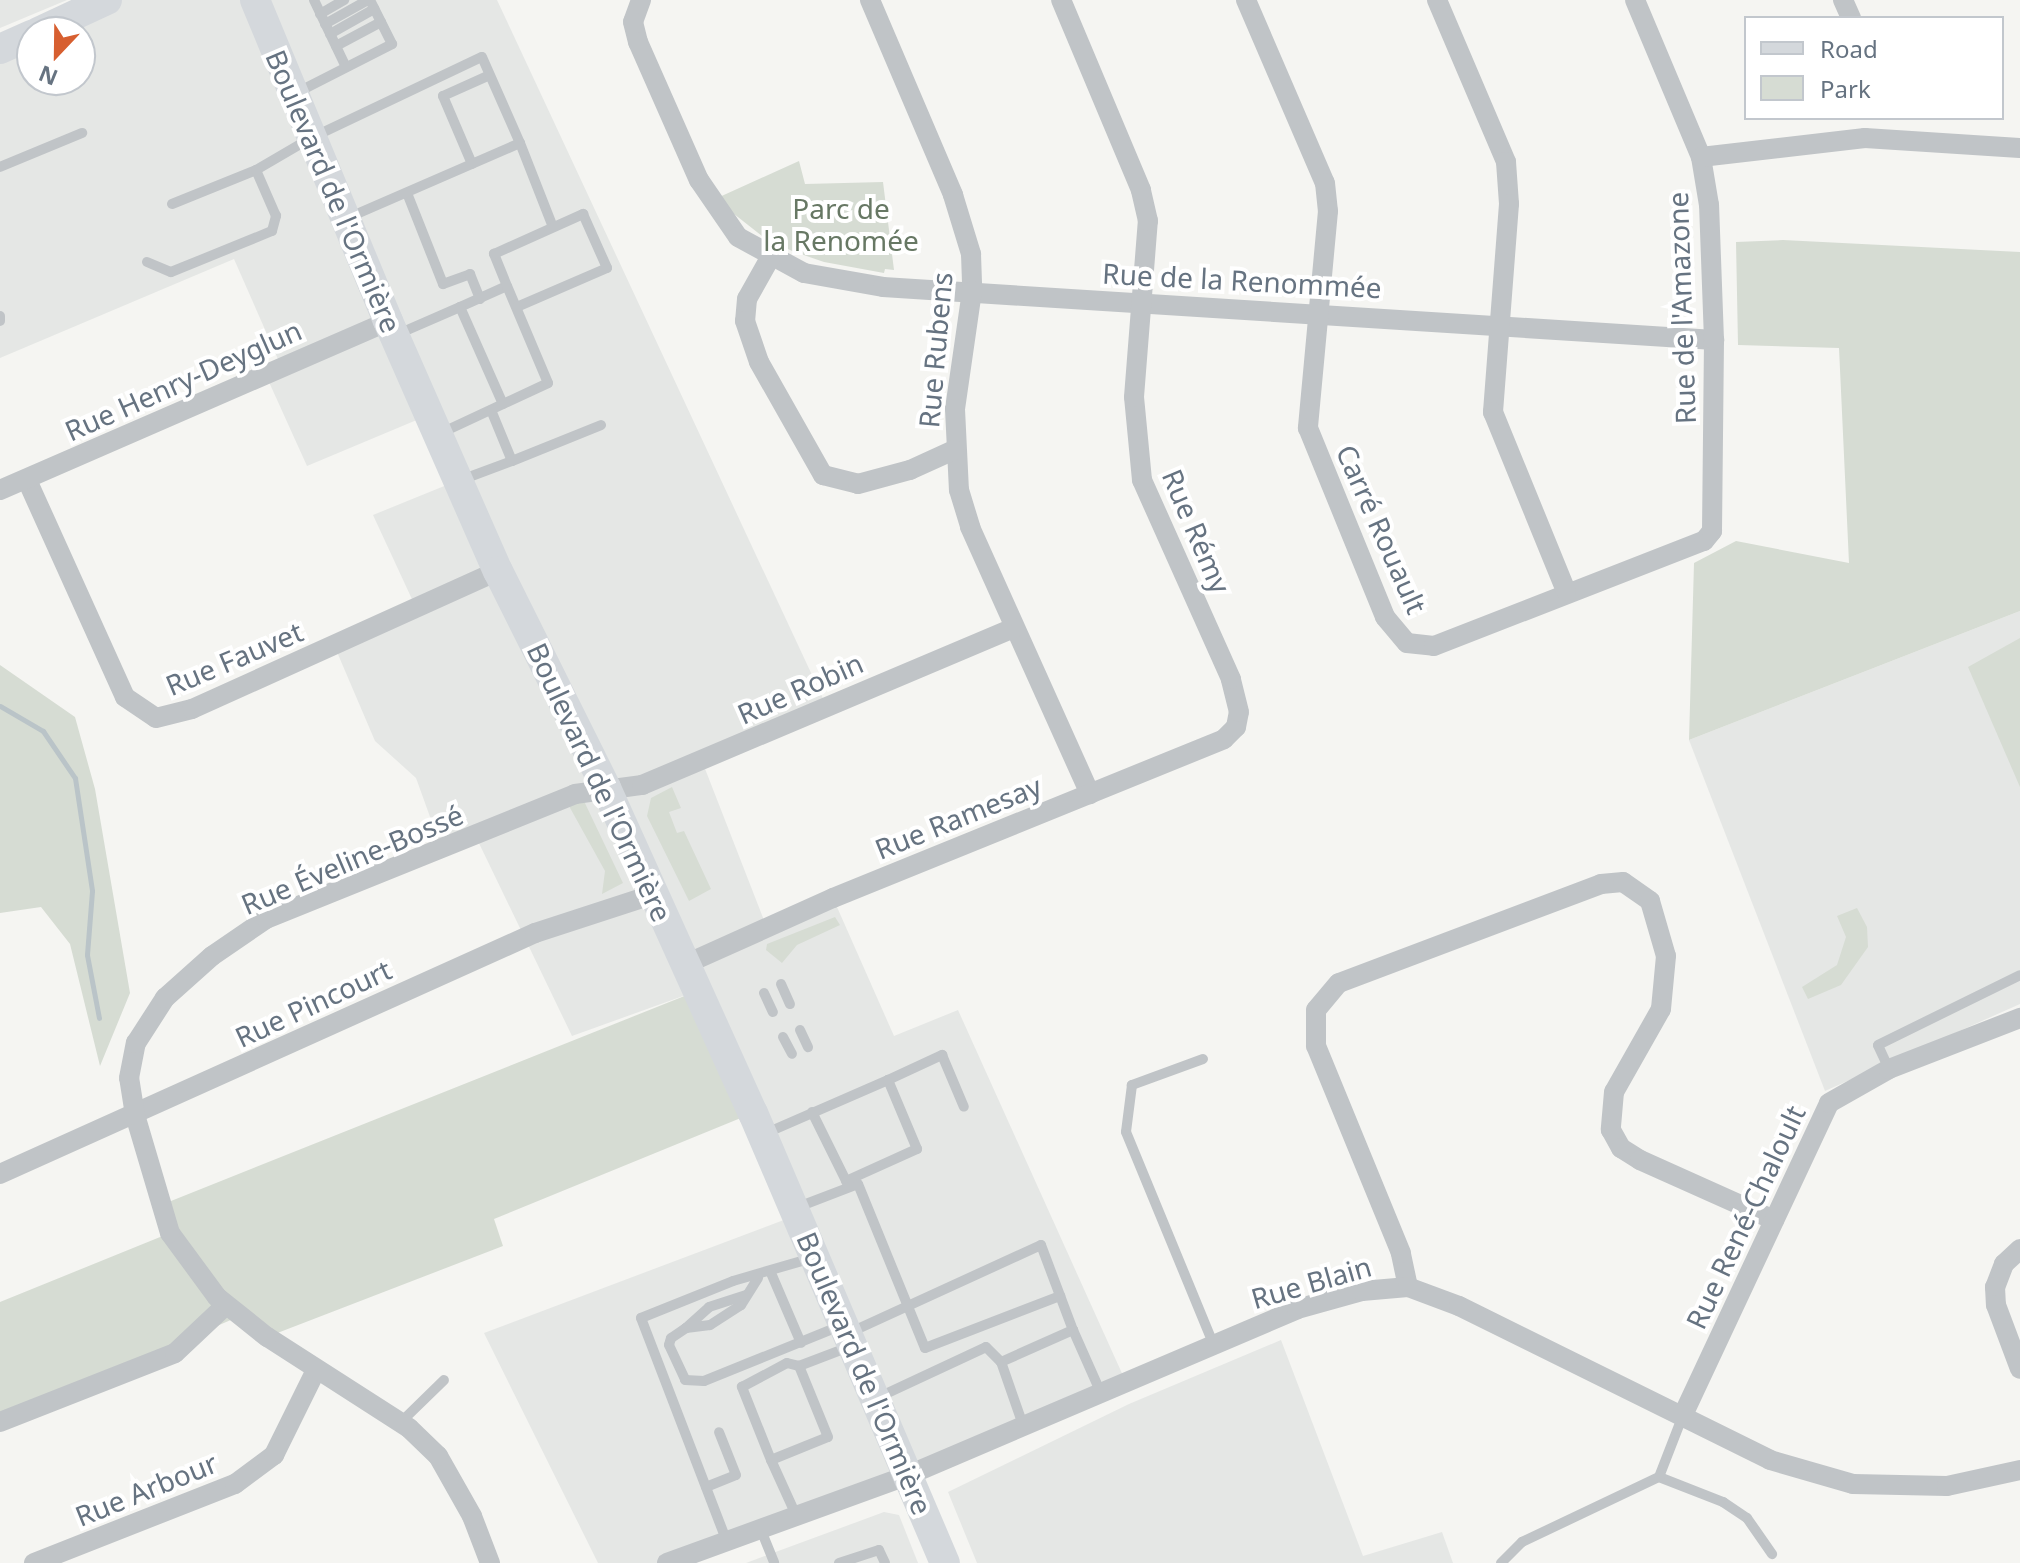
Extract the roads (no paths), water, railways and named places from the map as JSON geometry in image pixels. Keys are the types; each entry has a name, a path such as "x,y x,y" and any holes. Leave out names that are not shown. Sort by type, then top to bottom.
{"main road":[{"path":"72,16 107,0"},
{"name":"Boulevard de l'Ormière","path":"255,0 309,139 498,571 606,788 686,964 911,1474 945,1563"}],"street":[{"path":"641,0 633,22 638,42 699,180 738,237 770,258 747,299 745,321 759,362 823,475 858,484 910,470 954,450"},
{"name":"Rue Rubens","path":"870,0 953,195 971,254 972,291 954,450 970,527 1090,794"},
{"name":"Rue Rémy","path":"1061,0 1141,190 1148,221 1133,429 1142,480 1231,679 1239,712"},
{"path":"1246,0 1325,183 1319,314"},
{"path":"1437,0 1506,162 1509,204 1493,412 1566,591"},
{"name":"Rue de l'Amazone","path":"1635,0 1701,157 1709,205 1714,340 1712,531"},
{"path":"1701,157 1865,128 2020,148"},
{"name":"Rue de la Renommée","path":"770,258 839,283 1500,323 1714,340"},
{"name":"Carré Rouault","path":"1319,314 1308,428 1395,634 1407,643 1434,646 1566,591 1704,541 1712,531"},
{"name":"Rue Henry-Deyglun","path":"0,490 391,328"},
{"name":"Rue Fauvet","path":"27,480 125,697 156,718 192,709 498,571"},
{"name":"Rue Robin","path":"606,788 654,780 1014,628"},
{"name":"Rue Ramesay","path":"686,964 833,898 1224,739 1236,727 1239,712"},
{"name":"Rue Éveline-Bossé","path":"490,1563 472,1516 438,1456 401,1422 316,1370 226,1305 170,1233 135,1115 129,1078 136,1043 165,998 212,956 266,919 575,794 606,788"},
{"path":"1408,1287 1401,1253 1316,1046 1316,1010 1339,983 1601,884 1623,882 1650,901 1666,956 1661,1009 1614,1092 1611,1130 1621,1148 1640,1160 1774,1220"},
{"name":"Rue Pincourt","path":"0,1174 535,933 654,894"},
{"name":"Rue René-Chaloult","path":"1683,1415 1829,1103 1889,1069 2020,1018"},
{"path":"2020,1249 2004,1264 1995,1287 1996,1305 2020,1369"},
{"name":"Rue Blain","path":"667,1563 911,1474 1297,1309 1362,1291 1408,1287 1459,1306 1770,1460 1853,1484 1947,1486 2020,1470"},
{"path":"0,1422 175,1353 226,1305"},
{"name":"Rue Arbour","path":"34,1563 235,1484 274,1455 316,1370"}],"lane":[{"path":"322,13 344,0"},
{"path":"294,94 392,44 371,3 322,13"},
{"path":"322,13 346,67"},
{"path":"336,46 381,22"},
{"path":"172,204 256,170 309,139 482,57 553,227"},
{"path":"472,164 443,96 490,75"},
{"path":"0,167 82,133"},
{"path":"344,219 520,143"},
{"path":"147,262 171,272 272,231 276,216 256,170"},
{"path":"407,193 443,284 470,274 480,299"},
{"path":"440,434 548,383 494,254 583,214 607,268 517,307"},
{"path":"391,328 460,307 507,286"},
{"path":"460,307 503,404"},
{"path":"491,410 512,461"},
{"path":"459,480 601,425"},
{"path":"1889,1069 1878,1045 2020,975"},
{"path":"781,984 790,1004"},
{"path":"764,993 773,1012"},
{"path":"800,1030 808,1047"},
{"path":"783,1037 792,1054"},
{"path":"762,1135 942,1055 964,1107"},
{"path":"1203,1059 1132,1085 1126,1132 1213,1343"},
{"path":"794,1208 917,1149 888,1080"},
{"path":"812,1112 848,1184"},
{"path":"848,1184 858,1184 925,1348 1060,1296"},
{"path":"796,1515 742,1387 787,1363 799,1366 849,1334 1041,1245 1100,1391"},
{"path":"727,1542 641,1318 733,1281 758,1278 816,1257"},
{"path":"771,1273 801,1343"},
{"path":"758,1278 741,1305 710,1325 686,1328 669,1345 685,1380 704,1381 801,1343 849,1334"},
{"path":"1001,1362 1073,1330"},
{"path":"877,1398 986,1347 1001,1362 1023,1425"},
{"path":"771,1460 828,1437 799,1366"},
{"path":"401,1422 444,1380"},
{"path":"1501,1563 1522,1542 1659,1477 1683,1415"},
{"path":"706,1487 736,1475 719,1432"},
{"path":"1659,1477 1723,1502 1747,1518 1772,1554"},
{"path":"761,1530 774,1563"},
{"path":"839,1563 879,1550 885,1563"}],"waterway":[{"path":"0,706 43,731 75,778 92,891 87,955 99,1018"}],"park label":[{"name":"Parc de la Renomée","path":"841,224"}]}
